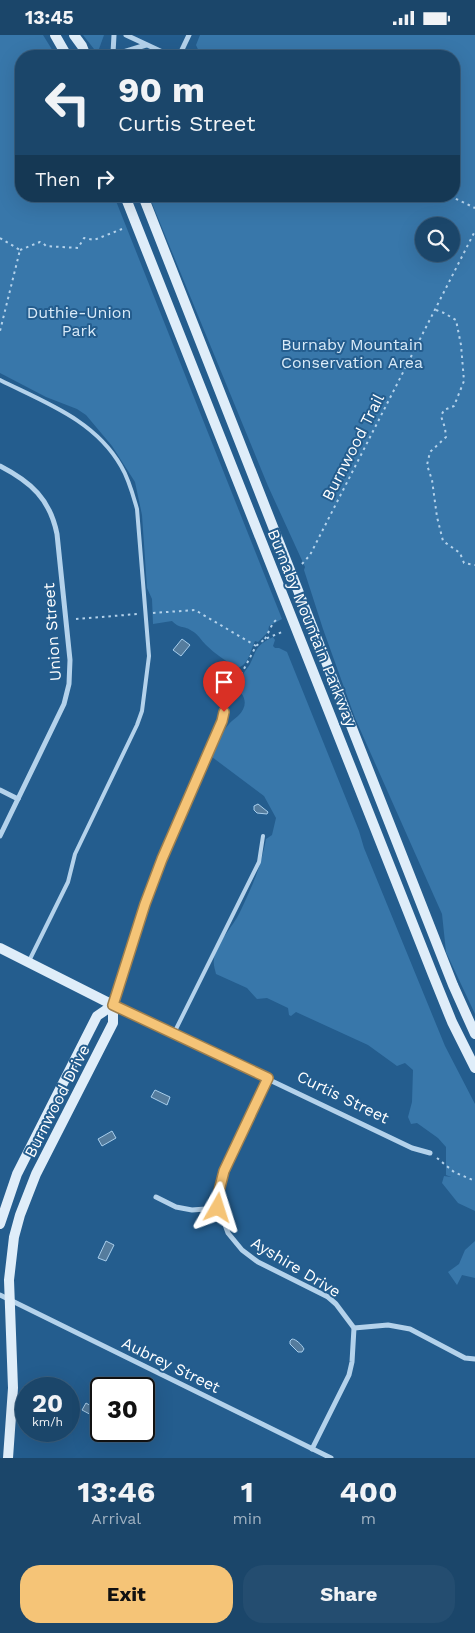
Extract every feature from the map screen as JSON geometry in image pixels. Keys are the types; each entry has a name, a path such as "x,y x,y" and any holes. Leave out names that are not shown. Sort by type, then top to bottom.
{"main road":[{"path":"55,35 64,50"},
{"path":"74,35 84,50"},
{"name":"Burnaby Mountain Parkway","path":"127,202 433,975 452,1022 475,1068"},
{"name":"Burnaby Mountain Parkway","path":"145,202 450,975 475,1034"},
{"name":"Curtis Street","path":"0,948 113,1005"},
{"name":"Burnwood Drive","path":"0,1224 17,1174 97,1016 113,1005"},
{"name":"Burnwood Drive","path":"8,1458 14,1388 9,1280 14,1237 20,1215 36,1174 113,1023 113,1005"}],"street":[{"path":"111,50 114,35"},
{"path":"126,35 158,50"},
{"path":"182,50 189,35"},
{"path":"130,50 146,45"},
{"name":"Union Street","path":"0,466 31,486 46,502 54,518 70,660 69,684 64,704 0,836"},
{"path":"113,1005 145,904 162,859 222,721 227,702"},
{"path":"0,790 18,799"},
{"name":"Curtis Street","path":"113,1005 412,1148 430,1153"},
{"name":"Ayshire Drive","path":"268,1078 224,1171 219,1191 218,1208 228,1233 242,1251 258,1262 328,1297 336,1304 354,1328"},
{"path":"156,1197 176,1207 192,1211 218,1208"},
{"name":"Aubrey Street","path":"0,1295 331,1458"},
{"path":"312,1449 349,1375 352,1362 354,1328 388,1325 410,1329 465,1358 475,1359"}],"lane":[{"path":"0,380 73,417 96,435 122,466 137,509 149,656 142,711 137,725 75,854 68,882 28,962"},
{"path":"174,1033 259,862 263,836"}],"path":[{"path":"460,201 475,209"},
{"path":"20,250 40,242 46,247 78,248 84,238 94,240 122,229"},
{"name":"Burnwood Trail","path":"302,565 310,555 475,231"},
{"path":"0,238 20,250"},
{"path":"0,331 20,250"},
{"path":"435,310 444,313 456,321 461,345 464,381 454,406 444,410 441,417 446,437 430,452 427,465 432,480 437,517 443,541 460,553 464,563 475,565"},
{"path":"153,613 195,610 256,646"},
{"path":"76,619 145,613"},
{"path":"265,639 277,619"},
{"path":"235,686 256,646 265,639 282,632"},
{"path":"430,1153 454,1173 475,1181"}],"green space":[{"name":"Duthie-Union Park","path":"0,35 43,35 52,50 15,50 15,202 116,202 282,619 269,626 268,632 258,642 255,641 244,664 237,668 213,651 196,634 189,629 178,626 172,621 153,624 152,599 147,588 142,515 135,482 112,446 86,415 0,373"},
{"path":"83,35 104,35 99,49 94,49"},
{"name":"Burnaby Mountain Conservation Area","path":"200,35 475,35 475,1014 446,952 442,914 355,718 323,629 304,570 305,567 268,486 151,202 460,202 460,50 198,50 196,45"},
{"path":"273,637 275,640 273,646 287,652 445,1046 475,1104 475,1211 458,1203 442,1183 444,1176 451,1177 446,1175 446,1147 438,1138 417,1123 411,1124 408,1117 412,1102 413,1070 405,1063 397,1066 368,1045 296,1012 291,1016 289,1015 288,1008 267,998 257,999 247,988 216,974 215,953 237,918 248,894 259,868 266,839 272,835 276,818 264,796 212,757 226,728 244,708 245,700 243,696 233,687 240,685 242,676 259,647"},
{"path":"475,1241 475,1278 462,1275 457,1285 448,1272 459,1264 465,1250"}],"shaded area":[{"path":"182,639 190,645 181,656 173,650"},
{"path":"258,804 268,812 267,814 257,813 254,810 254,806"},
{"path":"155,1090 170,1097 167,1105 151,1097"},
{"path":"112,1131 116,1138 102,1146 98,1139"},
{"path":"106,1241 114,1245 106,1261 98,1258"},
{"path":"292,1339 302,1346 304,1349 302,1352 298,1352 290,1344"},
{"path":"86,1403 90,1405 90,1414 82,1410"}],"route":[{"path":"218,1208 219,1191 224,1171 268,1078 113,1005 145,904 162,859 222,721 224,712"}]}
